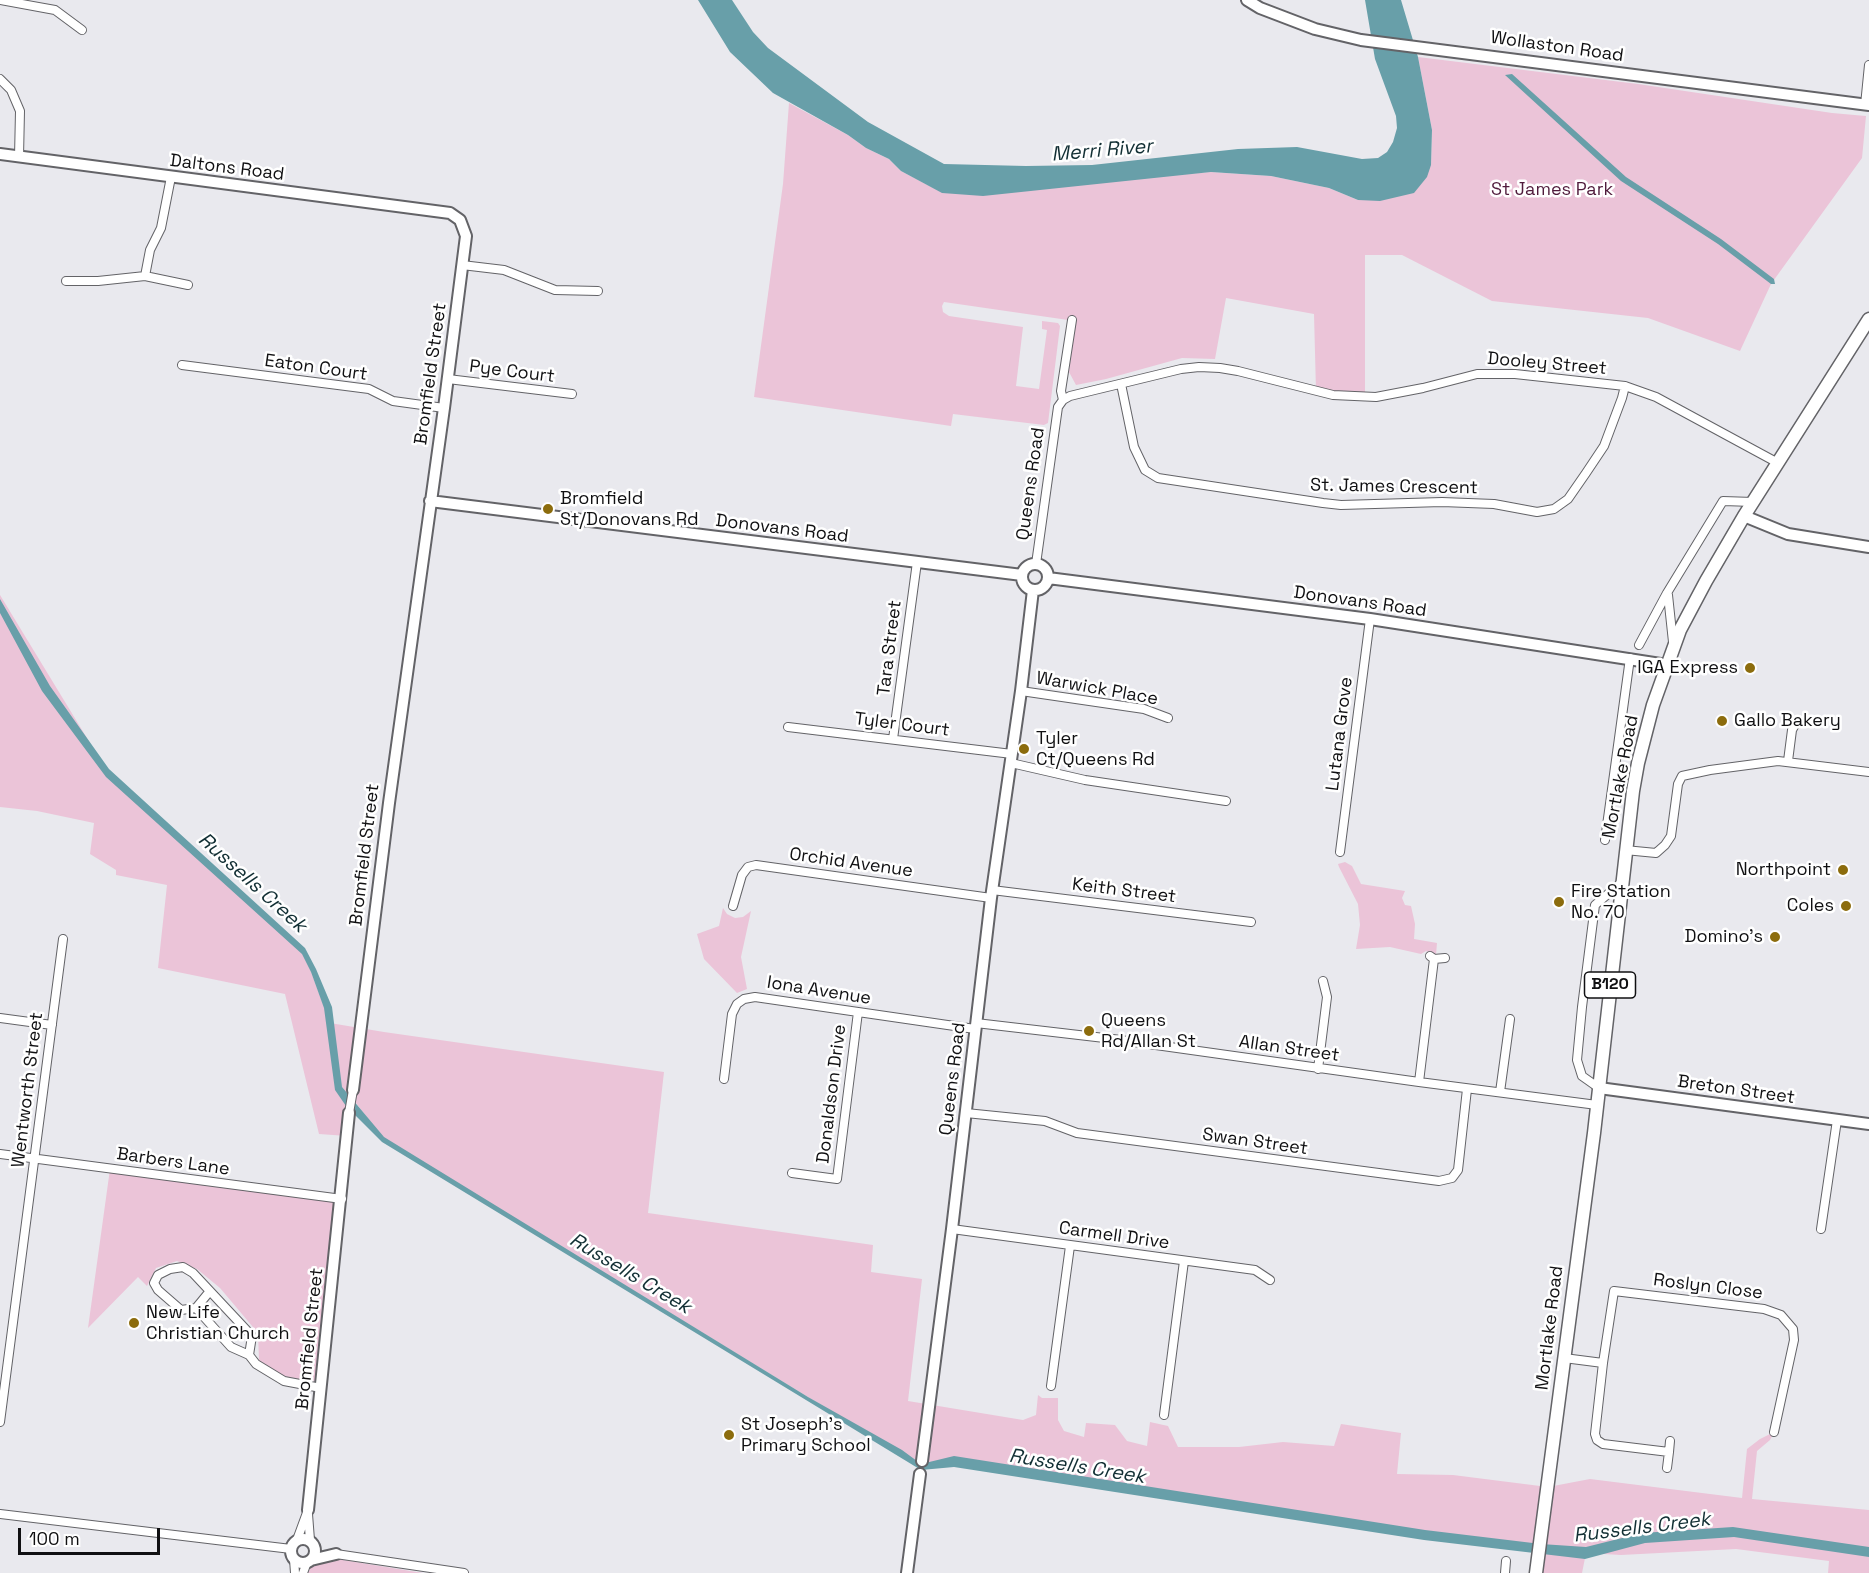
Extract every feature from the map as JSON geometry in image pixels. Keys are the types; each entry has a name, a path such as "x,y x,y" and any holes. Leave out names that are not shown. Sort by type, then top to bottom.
{"main road":[{"name":"Mortlake Road","path":"1536,1573 1597,1105 1625,850 1638,763 1653,705 1673,647 1694,602 1744,516 1869,319"}],"street":[{"path":"0,0 55,10 82,30"},
{"name":"Wollaston Road","path":"1247,0 1260,8 1315,29 1361,40 1867,105"},
{"path":"1867,105 1869,65"},
{"path":"0,79 11,90 20,111 19,157"},
{"name":"Daltons Road","path":"0,154 450,213"},
{"path":"145,276 150,250 161,228 171,177"},
{"name":"Bromfield Street","path":"312,1543 308,1510 342,1199 349,1113 388,803 466,236 460,220 450,213"},
{"path":"462,265 504,270 555,290 598,291"},
{"path":"66,281 98,281 145,276 188,285"},
{"path":"1063,400 1062,391 1072,321"},
{"name":"Eaton Court","path":"182,365 369,388 393,401 444,408"},
{"name":"Dooley Street","path":"1063,400 1071,396 1181,369 1199,367 1238,371 1333,394 1376,397 1477,374 1515,374 1625,386 1656,397 1778,463"},
{"name":"Pye Court","path":"448,379 572,394"},
{"name":"St. James Crescent","path":"1121,384 1134,447 1145,470 1158,478 1341,505 1454,502 1494,504 1537,512 1554,508 1568,499 1604,446 1625,386"},
{"name":"Queens Road","path":"1036,564 1058,407 1063,400"},
{"name":"Donovans Road","path":"430,501 1022,574"},
{"path":"1640,645 1667,593 1723,501 1753,502"},
{"path":"1744,516 1788,534 1869,547"},
{"name":"Tara Street","path":"893,739 916,562"},
{"path":"1036,564 1045,568 1048,578 1044,586 1033,590 1025,584 1022,574 1028,566 1036,564"},
{"name":"Donovans Road","path":"1048,578 1370,619 1667,665"},
{"name":"Queens Road","path":"907,1573 952,1229 991,894 1021,691 1033,590"},
{"name":"Mortlake Road","path":"1667,593 1673,647"},
{"name":"Lutana Grove","path":"1340,852 1370,619"},
{"name":"Mortlake Road","path":"1605,840 1630,658"},
{"name":"Warwick Place","path":"1021,691 1144,709 1168,718"},
{"path":"1788,761 1792,730 1797,721"},
{"name":"Tyler Court","path":"788,727 893,739 1011,758 1085,780 1226,801"},
{"path":"1625,850 1656,853 1665,845 1671,836 1678,784 1683,776 1710,770 1788,761 1869,772"},
{"name":"Orchid Avenue","path":"734,906 742,875 748,867 756,865 991,894"},
{"path":"1599,1088 1582,1076 1577,1060 1582,1006 1595,905 1622,882"},
{"name":"Keith Street","path":"991,894 1251,922"},
{"name":"Wentworth Street","path":"0,1422 63,939"},
{"path":"1419,1082 1432,957 1445,958"},
{"path":"1318,1069 1327,997 1323,981"},
{"name":"Iona Avenue","path":"724,1079 732,1014 737,1004 744,999 755,997 976,1026"},
{"name":"Donaldson Drive","path":"792,1173 837,1179 858,1012"},
{"path":"0,1018 52,1025"},
{"path":"1500,1092 1510,1019"},
{"name":"Allan Street","path":"976,1026 1113,1039 1318,1069 1597,1105"},
{"name":"Breton Street","path":"1599,1088 1869,1124"},
{"name":"Swan Street","path":"966,1113 1045,1121 1077,1133 1439,1181 1452,1178 1458,1170 1467,1089"},
{"path":"1821,1229 1837,1120"},
{"name":"Barbers Lane","path":"0,1154 342,1199"},
{"name":"Carmell Drive","path":"952,1229 1255,1270 1270,1280"},
{"path":"1051,1386 1071,1246"},
{"path":"1164,1415 1184,1261"},
{"path":"210,1292 196,1308 181,1310 154,1284 158,1275 170,1269 183,1267 193,1274 252,1336 249,1355"},
{"name":"Roslyn Close","path":"1669,1452 1606,1444 1597,1440 1595,1434 1602,1363 1614,1292 1773,1311 1788,1321 1793,1329 1794,1340 1774,1432"},
{"path":"196,1308 231,1347 249,1355 256,1364 284,1381 321,1388"},
{"path":"1564,1358 1602,1363"},
{"path":"1667,1468 1670,1441"},
{"name":"Bromfield Street","path":"294,1573 294,1549 308,1510"},
{"path":"0,1514 294,1549 306,1538 336,1554 464,1573"},
{"path":"307,1565 315,1554 312,1543"},
{"path":"294,1549 300,1563 307,1565 336,1554"},
{"path":"1505,1573 1506,1561"}],"green space":[{"name":"St James Park","path":"1418,57 1638,84 1866,116 1862,158 1771,284 1740,351 1648,318 1492,301 1402,255 1365,255 1365,396 1316,391 1314,314 1226,298 1215,359 1182,358 1076,385 1069,372 1075,321 944,302 943,312 949,316 1023,327 1016,386 1039,389 1047,330 1042,329 1042,321 1058,323 1060,326 1048,423 1044,425 953,414 951,426 754,397 783,184 789,103 889,159 901,171 943,193 1211,172 1271,176 1329,188 1358,200 1431,164 1432,130"},
{"path":"0,595 107,771 303,950 330,1023 664,1072 648,1213 873,1245 871,1272 922,1279 908,1401 1023,1420 1036,1415 1038,1395 1042,1398 1058,1398 1058,1420 1064,1431 1084,1437 1086,1423 1115,1425 1127,1441 1147,1446 1150,1422 1168,1426 1178,1447 1239,1447 1283,1442 1334,1446 1341,1424 1401,1433 1397,1474 1453,1475 1548,1487 1590,1479 1742,1498 1747,1449 1774,1432 1770,1440 1757,1451 1752,1499 1869,1510 1869,1573 1828,1573 1829,1561 1736,1549 1621,1555 1586,1553 1582,1573 1536,1573 1540,1549 954,1462 921,1466 383,1138 352,1098 347,1136 319,1134 285,994 158,968 167,885 116,875 116,870 90,854 94,823 37,811 0,807"},
{"path":"1345,862 1352,866 1361,884 1405,891 1402,898 1405,905 1411,906 1415,924 1414,939 1437,943 1436,955 1426,951 1421,954 1390,947 1356,949 1360,925 1358,904 1338,864"},
{"path":"723,908 727,914 735,918 743,917 751,911 741,957 747,989 737,993 704,959 697,934 719,926"},
{"path":"110,1169 342,1199 322,1381 278,1375 259,1360 258,1333 220,1288 197,1269 177,1261 156,1268 147,1286 138,1277 88,1328"},
{"path":"337,1559 423,1573 308,1573 311,1567 323,1561"}],"water":[{"path":"698,0 732,0 753,32 768,48 868,122 944,164 1026,166 1092,165 1238,149 1297,147 1362,159 1378,158 1387,152 1397,128 1396,116 1375,59 1365,0 1401,0 1418,57 1432,130 1431,165 1427,177 1414,193 1380,201 1358,200 1329,188 1271,176 1211,172 983,196 942,193 901,171 889,159 866,148 848,135 773,93 730,52"},
{"path":"1512,74 1626,177 1721,239 1774,279 1775,284 1771,284 1718,244 1621,181 1505,75"},
{"path":"0,599 50,686 109,769 305,948 332,1007 342,1087 384,1137 808,1397 902,1450 921,1464 954,1456 1425,1530 1541,1544 1586,1547 1642,1533 1733,1527 1869,1547 1869,1557 1734,1537 1645,1543 1585,1559 1424,1540 954,1467 921,1470 382,1142 346,1106 335,1090 324,1008 302,954 106,777 42,691 0,613"}],"place":[{"name":"Bromfield St/Donovans Rd","path":"548,509"},
{"name":"IGA Express","path":"1750,668"},
{"name":"Gallo Bakery","path":"1722,721"},
{"name":"Tyler Ct/Queens Rd","path":"1024,749"},
{"name":"Northpoint","path":"1843,870"},
{"name":"Fire Station No. 70","path":"1559,902"},
{"name":"Coles","path":"1846,906"},
{"name":"Domino's","path":"1775,937"},
{"name":"Queens Rd/Allan St","path":"1089,1031"},
{"name":"New Life Christian Church","path":"134,1323"},
{"name":"St Joseph's Primary School","path":"729,1435"}],"water label":[{"name":"Merri River","path":"1102,151"},
{"name":"Russells Creek","path":"252,883"},
{"name":"Russells Creek","path":"630,1274"},
{"name":"Russells Creek","path":"1077,1467"},
{"name":"Russells Creek","path":"1642,1528"}]}
